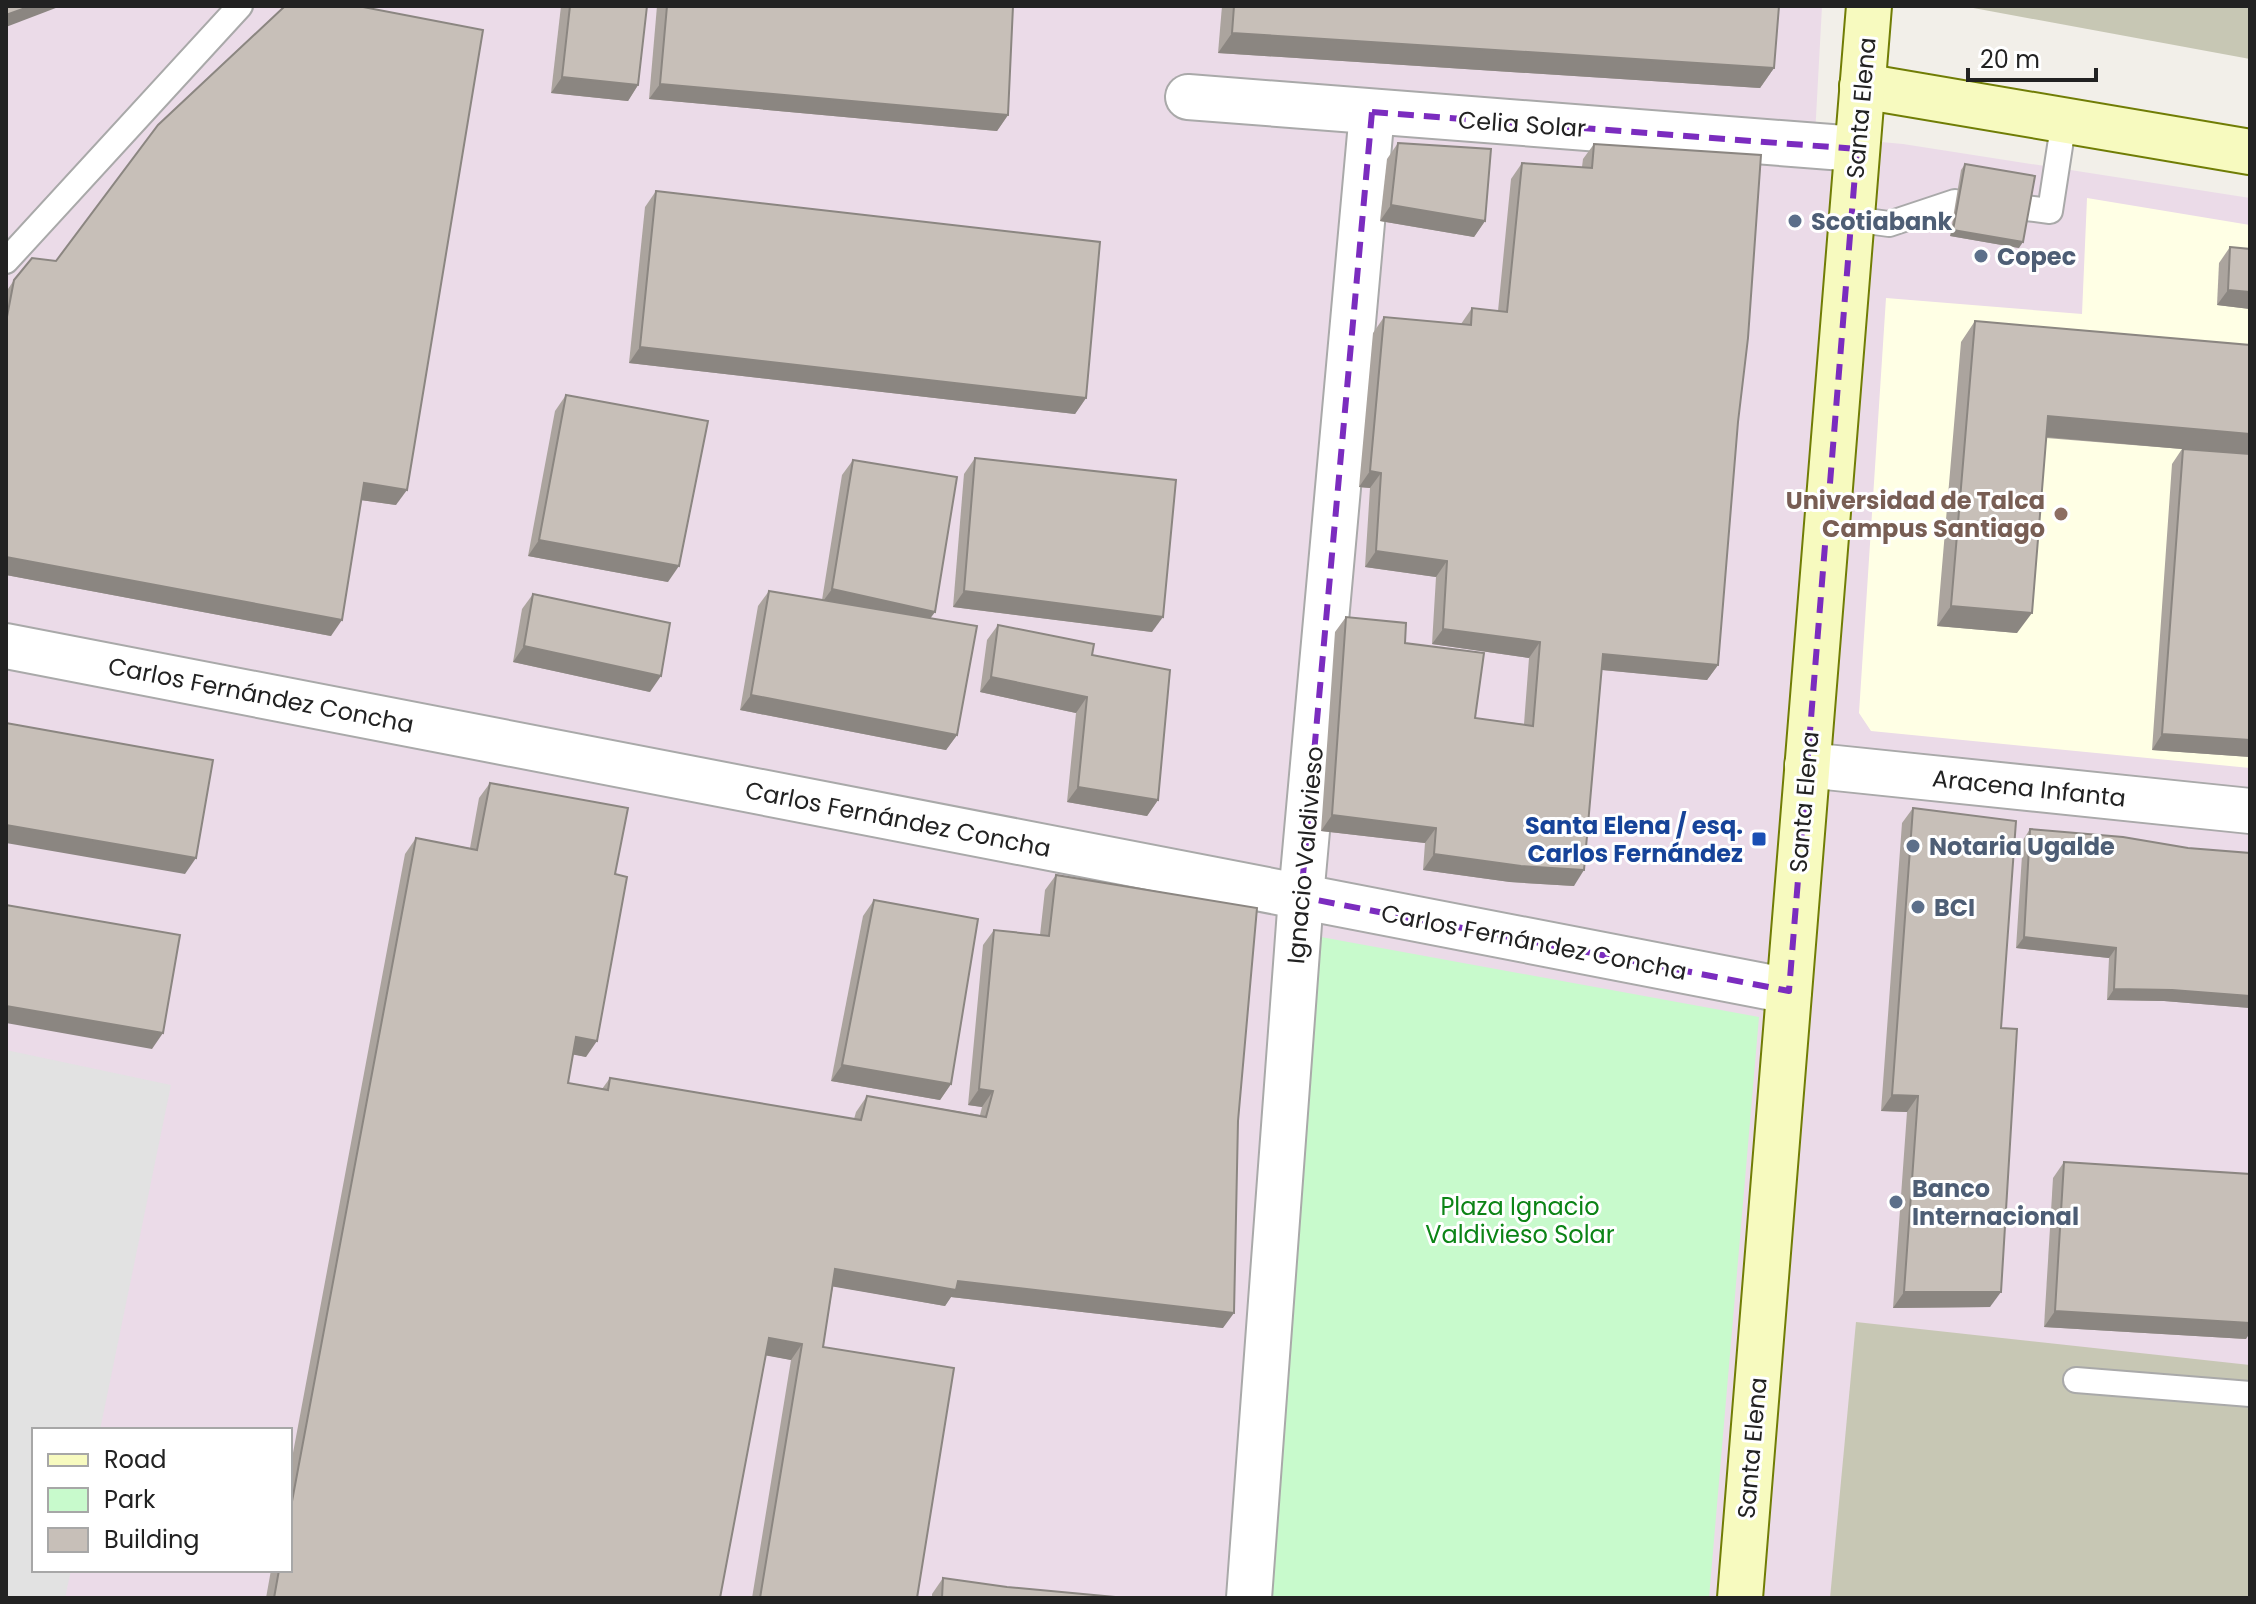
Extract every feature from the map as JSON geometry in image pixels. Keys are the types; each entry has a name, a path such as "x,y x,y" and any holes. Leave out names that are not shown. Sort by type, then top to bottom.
{"main road":[{"name":"Santa Elena","path":"1740,1598 1869,6"},
{"path":"1862,86 2250,152"}],"street":[{"name":"Celia Solar","path":"1188,97 1857,149"},
{"name":"Ignacio Valdivieso","path":"1249,1598 1301,897 1372,112"},
{"name":"Carlos Fernández Concha","path":"6,646 1789,991"},
{"name":"Aracena Infanta","path":"1807,765 2250,811"}],"lane":[{"path":"6,261 240,6"},
{"path":"2026,208 2050,211 2064,120"},
{"path":"1852,219 1889,224 1955,202"},
{"path":"2076,1380 2250,1394"}],"highlighted area":[{"path":"1372,112 1857,149 1789,991 1301,897"}],"shaded area":[{"path":"6,6 1822,6 1815,136 1903,144 2250,198 2250,1598 6,1598"},
{"path":"2250,6 2250,59 1968,7"},
{"name":"Universidad de Talca Campus Santiago","path":"2087,198 2250,225 2250,768 1871,731 1859,713 1886,298 2082,314"},
{"path":"6,1050 171,1085 100,1428 32,1428 32,1572 71,1572 65,1598 6,1598"},
{"path":"1856,1322 2250,1365 2250,1598 1830,1598"}],"green space":[{"name":"Plaza Ignacio Valdivieso Solar","path":"1321,937 1759,1017 1709,1598 1268,1598"}],"building":[{"path":"6,6 31,6 6,15"},
{"path":"285,6 358,6 483,30 407,490 364,483 342,620 6,557 6,322 14,280 32,258 56,261 158,125"},
{"path":"570,6 647,6 638,85 562,77"},
{"path":"667,6 1013,6 1008,115 660,84"},
{"path":"1234,6 1779,6 1774,68 1232,33"},
{"path":"1398,143 1491,149 1485,221 1391,205"},
{"path":"1594,144 1761,155 1748,338 1718,665 1603,654 1584,870 1521,866 1434,854 1436,828 1332,815 1346,617 1406,623 1405,643 1484,653 1475,718 1533,726 1540,642 1443,629 1447,561 1376,551 1381,473 1370,471 1384,317 1471,325 1472,308 1507,312 1522,163 1592,168"},
{"path":"1965,164 2035,176 2023,242 1953,230"},
{"path":"656,191 1100,242 1086,398 640,347"},
{"path":"2230,247 2250,249 2250,292 2228,290"},
{"path":"1975,321 2250,345 2250,434 2048,416 2032,613 1951,606"},
{"path":"566,395 708,421 679,566 539,540"},
{"path":"2183,449 2250,454 2250,740 2162,734"},
{"path":"975,458 1176,480 1163,617 964,591"},
{"path":"853,460 957,477 935,612 832,589"},
{"path":"769,591 977,626 957,735 751,695"},
{"path":"533,594 670,623 661,676 524,646"},
{"path":"998,625 1094,644 1092,655 1170,670 1158,800 1078,787 1087,697 991,677"},
{"path":"6,723 213,760 196,858 6,825"},
{"path":"490,783 628,808 615,874 627,877 597,1041 576,1037 568,1083 608,1090 610,1078 861,1120 867,1096 986,1117 993,1091 979,1089 994,930 1049,936 1056,875 1257,908 1238,1121 1234,1313 958,1281 956,1290 835,1269 823,1347 954,1368 917,1598 760,1598 802,1344 769,1338 720,1598 274,1598 279,1572 292,1572 292,1501 416,838 477,850"},
{"path":"1913,808 2016,821 2001,1028 2017,1029 2001,1292 1904,1292 1918,1096 1892,1095"},
{"path":"2030,829 2250,853 2250,996 2114,989 2116,948 2024,937"},
{"path":"874,900 978,919 951,1084 842,1065"},
{"path":"6,905 180,935 163,1033 6,1006"},
{"path":"2064,1162 2250,1174 2250,1323 2055,1311"},
{"path":"943,1578 1007,1587 1126,1598 942,1598"}],"place":[{"name":"Scotiabank","path":"1795,221"},
{"name":"Copec","path":"1981,256"},
{"name":"Universidad de Talca Campus Santiago","path":"2061,514"},
{"name":"Santa Elena / esq. Carlos Fernández","path":"1759,839"},
{"name":"Notaria Ugalde","path":"1913,846"},
{"name":"BCI","path":"1918,907"},
{"name":"Banco Internacional","path":"1896,1202"}]}
